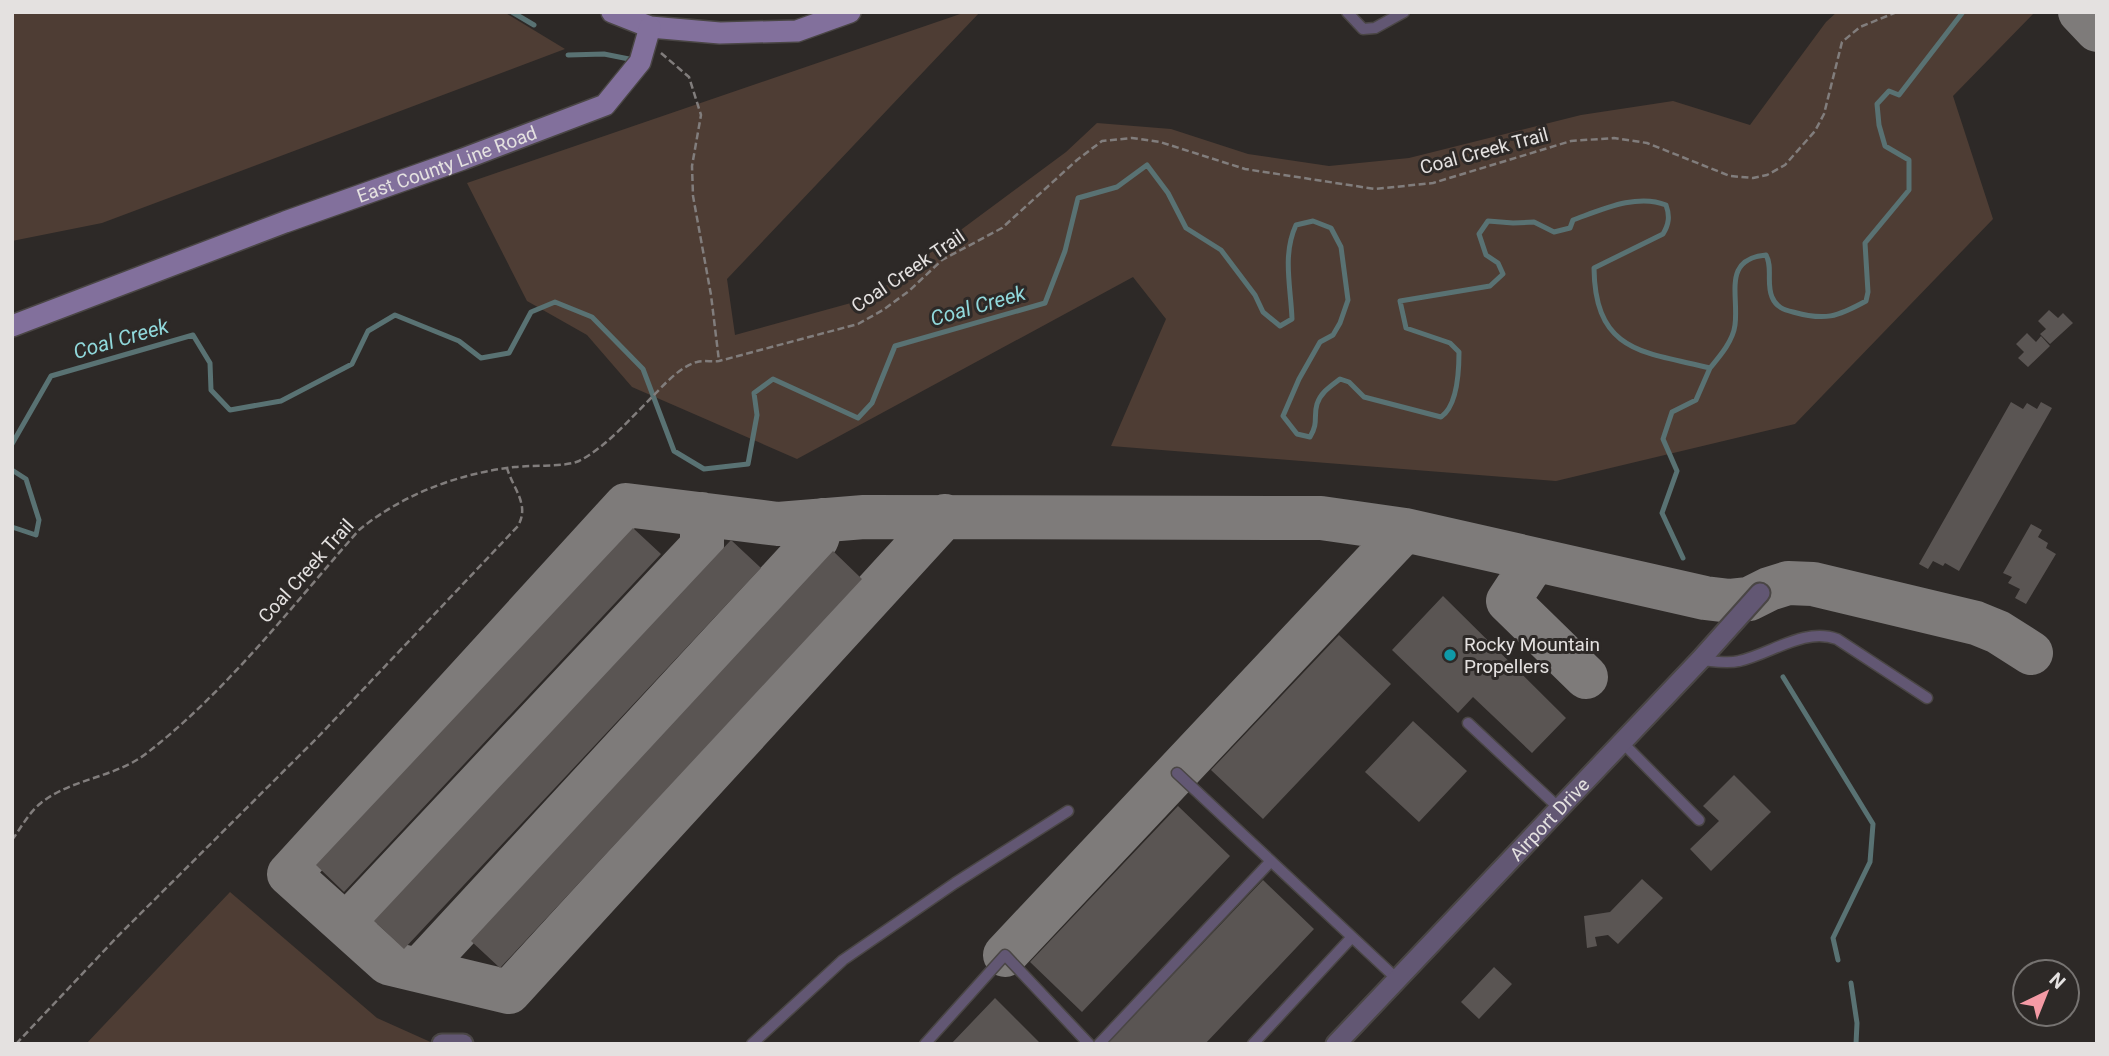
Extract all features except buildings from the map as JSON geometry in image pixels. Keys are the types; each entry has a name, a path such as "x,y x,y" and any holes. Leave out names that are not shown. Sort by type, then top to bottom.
{"street":[{"path":"612,12 650,27 720,33 797,31 849,12"},
{"name":"East County Line Road","path":"12,326 604,105 640,62 650,27"},
{"name":"Airport Drive","path":"1336,1044 1700,660 1760,593"},
{"path":"442,1044 463,1044"}],"lane":[{"path":"1347,12 1363,29 1375,28 1404,12"},
{"path":"1700,660 1736,662 1794,641 1826,635 1837,639 1927,698"},
{"path":"1468,723 1559,808"},
{"path":"1622,742 1699,820"},
{"path":"1177,773 1397,979"},
{"path":"752,1044 844,960 955,883 1068,811"},
{"path":"1099,1044 1271,861"},
{"path":"1253,1044 1352,937"},
{"path":"925,1044 1005,955 1089,1044"}],"path":[{"name":"Coal Creek Trail","path":"12,840 34,809 51,796 131,765 160,742 238,669 359,530 373,519 436,486 478,473 579,461 608,439 679,372 697,362 719,361 858,324 909,291 942,260 1002,229 1077,160 1102,141 1132,138 1160,142 1245,169 1375,189 1433,183 1572,141 1614,138 1647,143 1730,176 1753,178 1767,175 1785,165 1815,131 1824,114 1842,42 1860,27 1897,12"},
{"path":"658,51 689,77 701,115 692,166 692,196 711,295 719,361"},
{"path":"16,1044 118,936 318,737 519,526 524,507 512,485 507,468"}],"shaded area":[{"path":"12,12 504,12 565,49 102,223 12,241"},
{"path":"966,12 980,12 727,279 735,335 869,298 1066,152 1097,123 1171,129 1248,154 1329,166 1409,158 1581,115 1673,101 1750,125 1826,22 1837,12 2035,12 1953,96 1993,219 1795,424 1556,481 1111,446 1166,319 1133,277 797,459 632,387 587,335 527,301 467,183"},
{"path":"230,892 377,1018 435,1044 86,1044"}],"waterway":[{"path":"512,12 534,25"},
{"name":"Coal Creek","path":"12,444 51,376 193,335 210,363 211,390 230,410 281,401 352,364 368,331 395,315 459,341 481,358 509,353 531,312 555,302 592,317 643,369 674,451 704,469 748,464 757,415 754,393 773,379 858,418 872,403 895,346 1045,303 1065,251 1078,198 1117,187 1147,165 1168,193 1186,228 1221,250 1255,295 1263,312 1280,326 1292,319 1288,260 1296,225 1313,221 1331,228 1341,247 1348,300 1340,323 1333,335 1320,342 1299,379 1283,416 1297,434 1310,437 1319,400 1340,379 1349,382 1364,397 1441,417 1446,412 1456,388 1459,352 1450,343 1406,328 1400,301 1490,286 1503,274 1498,263 1486,255 1479,234 1488,221 1534,222 1554,232 1570,228 1573,220 1619,204 1643,201 1666,205 1668,220 1663,234 1594,268 1597,296 1603,317 1614,333 1628,344 1664,358 1710,368 1732,337 1738,271 1743,263 1752,258 1766,255 1772,297 1778,306 1786,310 1823,317 1847,311 1866,301 1868,292 1865,243 1909,190 1909,160 1885,146 1877,104 1889,91 1899,95 1963,12"},
{"path":"568,55 604,54 634,60"},
{"path":"1683,558 1662,513 1677,471 1663,439 1672,412 1696,400 1710,368"},
{"name":"Coal Creek","path":"12,470 26,479 39,520 36,535 12,527"},
{"path":"1783,677 1873,824 1870,862 1833,938 1838,960"},
{"path":"1851,983 1857,1023 1856,1044"}],"taxiway":[{"path":"2080,12 2097,30"},
{"path":"945,516 509,992 388,963 289,874 626,505 778,524 864,517 1321,518 1405,530 1705,598 1730,601 1749,599 1788,583 1813,584 1976,623 1998,632 2031,653"},
{"path":"346,925 702,546 702,514"},
{"path":"419,970 817,539 823,520"},
{"path":"1005,955 1405,530"},
{"path":"1535,560 1508,601 1586,677"}],"place":[{"name":"Rocky Mountain Propellers","path":"1450,655"}]}
